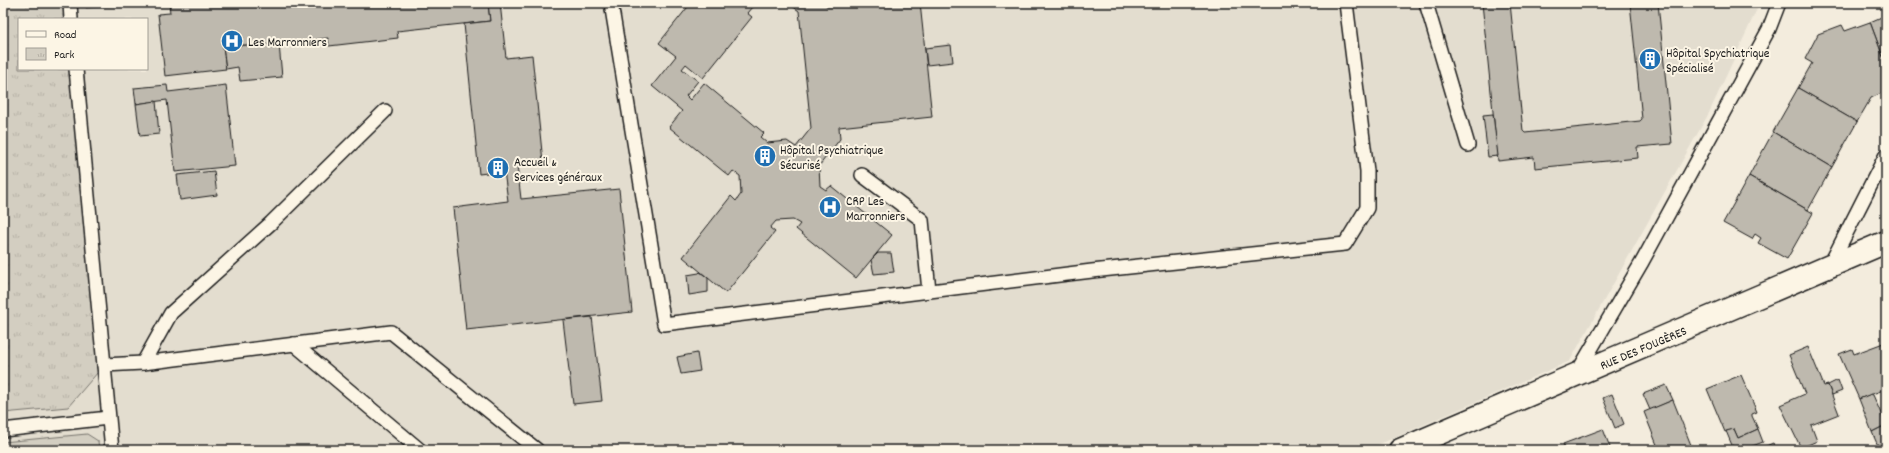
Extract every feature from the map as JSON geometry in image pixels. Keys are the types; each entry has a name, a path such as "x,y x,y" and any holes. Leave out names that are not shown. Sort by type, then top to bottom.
{"street":[{"name":"RUE DES FOUGÈRES","path":"1400,450 1886,242"}],"lane":[{"path":"70,3 71,18"},
{"path":"611,3 664,324 1092,271 1345,244 1367,208 1367,171 1346,3"},
{"path":"1426,3 1468,145"},
{"path":"1575,376 1642,262 1766,36 1779,3"},
{"path":"76,70 112,450"},
{"path":"144,363 171,313 271,223 385,112"},
{"path":"1829,267 1886,155"},
{"path":"862,174 922,220 929,291"},
{"path":"104,366 144,363 390,332 537,450"},
{"path":"294,344 420,450"},
{"path":"3,430 108,418"}],"shaded area":[{"name":"CRP Les Marronniers","path":"3,3 1756,3 1757,9 1709,113 1570,361 1366,450 3,450"}],"green space":[{"path":"3,3 70,3 71,18 18,18 18,70 76,70 104,365 68,407 3,413"},
{"path":"85,3 152,3 86,8"},
{"path":"87,434 98,441 99,450 3,450 3,442"}],"building":[{"name":"Les Marronniers","path":"169,3 488,3 490,21 397,31 398,38 329,46 328,38 279,44 223,46 226,69 165,76 158,14 170,13"},
{"name":"Accueil & Services généraux","path":"488,3 500,3 506,58 532,55 543,162 517,165 521,199 619,189 632,312 466,330 453,208 508,201 504,171 479,174 464,24 490,21"},
{"name":"Hôpital Psychiatrique Sécurisé","path":"691,3 773,3 752,7 747,13 752,17 703,78 686,64 682,69 698,81 686,96 690,100 704,83 764,133 760,137 767,143 787,141 796,147 811,128 799,11 788,3 826,3 826,6 854,3 920,3 932,117 839,127 840,139 819,166 820,186 826,190 831,186 892,235 856,278 796,229 800,224 793,220 776,221 770,228 775,232 726,293 683,257 731,196 736,201 741,194 740,176 733,171 729,176 669,127 682,111 652,86 676,56 659,43"},
{"name":"Hôpital Spychiatrique Spécialisé","path":"1482,3 1510,3 1523,131 1525,133 1640,121 1642,119 1630,3 1658,3 1672,144 1637,147 1638,158 1535,168 1534,157 1498,161"},
{"path":"1886,15 1886,65 1870,22"},
{"path":"1870,22 1886,65 1886,91 1871,98 1857,122 1798,88 1812,63 1805,59 1818,34 1842,25 1845,31"},
{"path":"279,44 282,77 240,81 238,67 226,69 223,46"},
{"path":"951,45 953,62 927,65 925,48"},
{"path":"167,85 168,92 226,85 235,166 175,172 167,100 136,104 134,88"},
{"path":"1798,88 1857,122 1832,167 1773,132"},
{"path":"156,101 159,134 140,136 136,104"},
{"path":"1493,114 1498,156 1488,157 1483,115"},
{"path":"1773,132 1832,167 1808,210 1749,176"},
{"path":"214,171 217,195 180,200 177,175"},
{"path":"1749,176 1813,213 1787,259 1758,243 1761,238 1755,234 1752,239 1723,223"},
{"path":"878,253 891,253 894,272 874,274 871,260"},
{"path":"700,272 708,278 708,292 689,295 687,275"},
{"path":"592,317 602,401 573,404 563,320"},
{"path":"1886,342 1886,389 1859,399 1839,354 1852,349 1854,354"},
{"path":"1808,347 1824,386 1828,385 1839,414 1811,425 1817,441 1801,448 1780,405 1805,394 1789,355"},
{"path":"697,353 700,371 681,374 677,357"},
{"path":"1741,375 1757,412 1752,414 1752,416 1758,429 1738,438 1734,429 1725,432 1707,389"},
{"path":"1838,380 1842,391 1832,395 1828,385"},
{"path":"1666,385 1673,400 1650,410 1643,394"},
{"path":"1612,394 1624,424 1615,428 1603,398"},
{"path":"1871,394 1873,395 1886,425 1872,432 1859,399"},
{"path":"1673,400 1693,450 1659,450 1644,412"},
{"path":"1886,425 1886,443 1878,446 1872,432"},
{"path":"1603,429 1611,450 1566,450 1563,444"},
{"path":"1734,429 1738,438 1758,429 1763,442 1742,450 1734,450 1726,431"},
{"path":"1773,443 1776,448 1772,450 1757,450"}],"place":[{"name":"Les Marronniers","path":"232,41"},
{"name":"Hôpital Spychiatrique Spécialisé","path":"1650,59"},
{"name":"Hôpital Psychiatrique Sécurisé","path":"765,156"},
{"name":"Accueil & Services généraux","path":"498,168"},
{"name":"CRP Les Marronniers","path":"830,207"}]}
